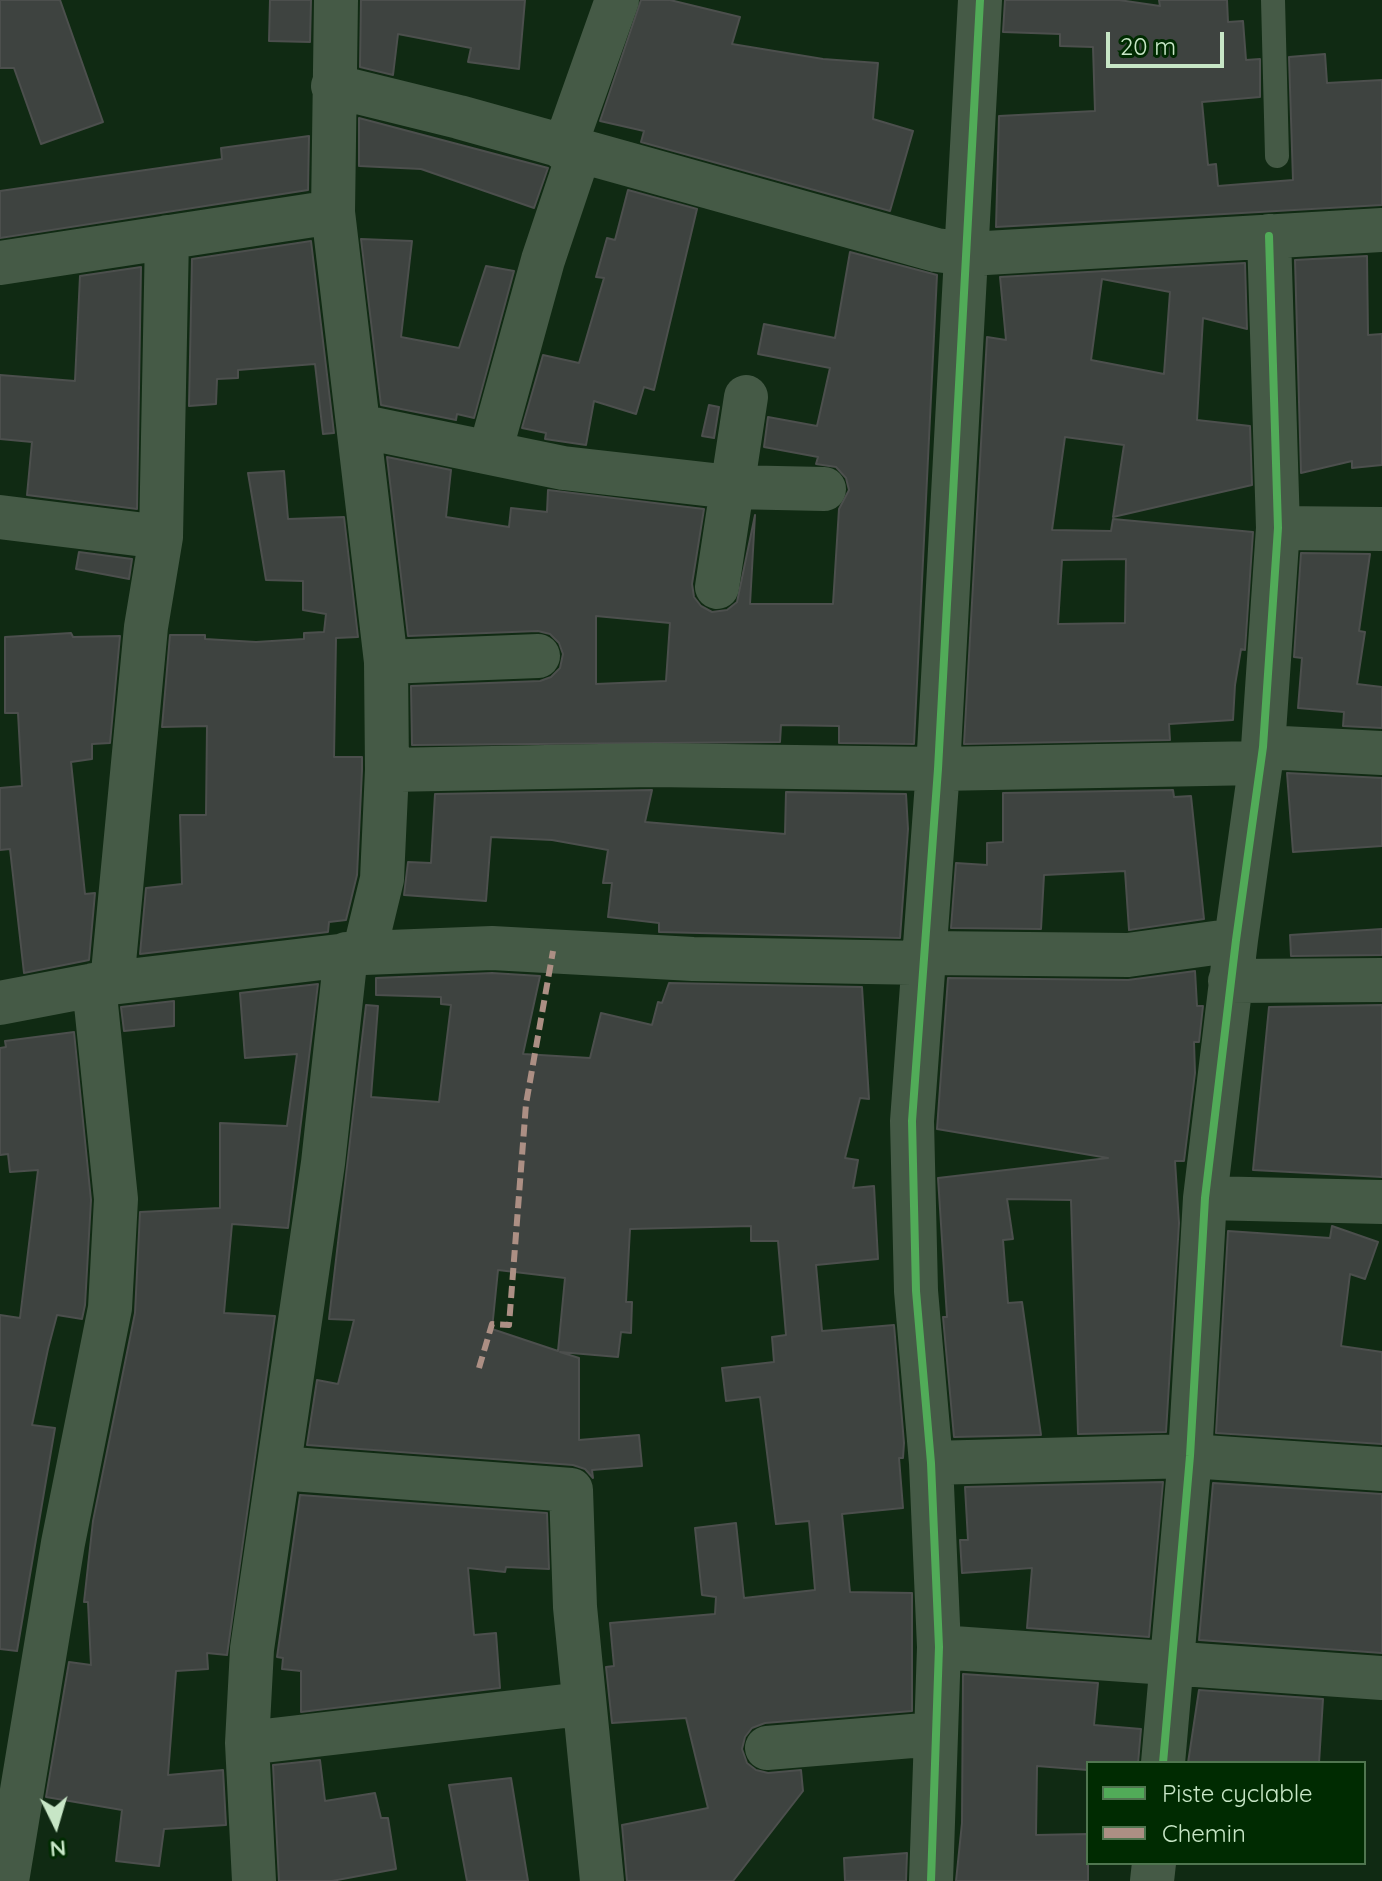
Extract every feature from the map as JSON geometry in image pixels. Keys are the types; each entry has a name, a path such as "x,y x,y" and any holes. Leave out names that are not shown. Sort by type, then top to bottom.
{"street":[{"path":"254,1881 247,1743 255,1617 355,954 382,879 387,770 386,662 333,212 336,0"},
{"path":"490,452 572,151 617,0"},
{"path":"931,1881 939,1647 931,1463 919,1341 912,1210 912,1121 938,769 969,254 980,0"},
{"path":"333,86 459,117 921,247 969,254 1382,230"},
{"path":"0,263 333,212"},
{"path":"1163,1761 1190,1456 1205,1198 1261,755 1278,528 1269,236"},
{"path":"7,1881 63,1543 110,1308 116,1199 103,984 146,627 161,537 167,237"},
{"path":"717,587 746,397"},
{"path":"359,426 563,468 731,487 824,489"},
{"path":"0,517 161,537"},
{"path":"1278,528 1382,529"},
{"path":"386,662 538,656"},
{"path":"387,770 653,765 938,769 1382,753"},
{"path":"0,1003 103,984 355,954 492,948 693,959 1128,955 1233,961 1382,980"},
{"path":"1205,1198 1382,1202"},
{"path":"931,1463 1190,1456 1382,1469"},
{"path":"279,1468 571,1490 582,1704 602,1881"},
{"path":"939,1647 1382,1678"},
{"path":"247,1743 582,1704"},
{"path":"767,1748 936,1734"}],"lane":[{"path":"1273,0 1277,156"}],"building":[{"path":"0,0 60,0 103,122 41,144 14,68 0,68"},
{"path":"270,0 311,0 310,42 269,41"},
{"path":"361,0 525,0 519,69 468,62 471,48 398,34 393,75 360,67"},
{"path":"641,0 670,0 740,17 732,44 823,59 878,63 873,119 913,131 890,211 641,142 644,131 600,121"},
{"path":"1005,0 1119,0 1160,6 1159,0 1227,0 1228,22 1243,21 1246,60 1260,59 1260,97 1202,102 1208,165 1216,164 1218,186 1293,180 1289,57 1325,54 1327,83 1382,80 1382,205 996,227 999,116 1095,111 1093,47 1060,46 1060,34 1003,32"},
{"path":"359,118 548,168 534,208 421,169 359,166"},
{"path":"309,136 308,190 0,238 0,191 222,159 221,148"},
{"path":"628,190 697,209 654,390 644,387 636,414 594,401 586,445 545,439 546,433 522,428 543,355 579,363 604,278 596,277 607,238 615,240"},
{"path":"361,239 412,241 401,337 459,348 486,266 514,271 474,418 457,414 456,420 381,405"},
{"path":"311,241 334,433 323,434 315,364 238,370 238,378 217,379 216,404 189,406 192,259"},
{"path":"850,252 937,275 914,744 839,743 839,726 781,725 780,742 412,745 411,686 540,681 551,677 560,668 563,654 559,643 550,634 538,631 408,636 387,457 451,470 446,517 509,527 511,508 547,512 548,490 704,509 692,584 694,597 701,606 712,612 727,610 737,602 755,515 750,604 833,604 839,509 849,490 846,478 836,467 816,464 818,457 764,447 768,417 817,426 830,368 758,354 764,324 835,338","holes":["596,616 670,623 666,681 596,684"]},
{"path":"1367,256 1368,335 1382,334 1382,465 1352,468 1352,461 1301,473 1295,260"},
{"path":"1245,263 1247,329 1203,318 1197,420 1250,426 1252,485 1113,517 1124,445 1065,437 1052,530 1111,531 1113,519 1253,532 1245,650 1241,649 1233,720 1169,724 1170,740 964,744 987,337 1006,340 1000,277","holes":["1102,279 1170,292 1164,374 1091,360","1126,559 1125,623 1058,624 1062,560"]},
{"path":"141,267 137,509 27,495 32,442 0,439 0,375 75,381 80,276"},
{"path":"709,405 719,407 714,438 702,436"},
{"path":"284,471 288,519 344,517 358,637 336,638 334,757 362,757 357,875 346,920 329,922 328,932 140,954 146,888 182,884 180,815 206,815 207,726 162,727 170,635 205,635 205,639 256,642 304,639 304,633 324,632 326,614 303,610 303,581 266,580 248,473"},
{"path":"79,552 132,559 129,579 76,569"},
{"path":"1301,553 1370,554 1359,631 1365,632 1357,684 1382,687 1382,728 1343,726 1344,712 1298,708 1302,658 1294,657"},
{"path":"71,633 73,637 120,636 110,743 92,744 92,759 71,762 85,894 95,893 89,960 24,973 10,849 0,850 0,788 22,786 18,713 5,713 5,637"},
{"path":"1287,773 1382,778 1382,846 1293,852"},
{"path":"652,790 645,822 785,834 786,792 906,794 908,829 900,938 659,932 659,923 608,917 612,883 603,883 608,850 552,840 491,837 486,901 404,895 408,862 431,863 435,794"},
{"path":"1173,790 1174,797 1191,796 1204,919 1129,930 1125,871 1044,875 1041,929 951,928 956,863 987,865 987,843 1003,842 1003,793"},
{"path":"1382,929 1382,955 1291,956 1290,935"},
{"path":"1195,971 1197,1006 1203,1006 1199,1042 1194,1042 1195,1073 1184,1161 1175,1161 1179,1223 1166,1432 1078,1434 1071,1200 1007,1199 1013,1239 1003,1240 1008,1303 1022,1302 1041,1435 954,1437 943,1317 947,1317 938,1178 1108,1158 937,1129 948,978 1128,980"},
{"path":"492,973 540,976 523,1054 590,1058 601,1013 652,1025 658,1002 662,1003 669,983 862,987 869,1099 860,1098 845,1158 858,1160 853,1188 874,1186 878,1259 816,1265 822,1331 894,1325 904,1443 903,1458 899,1458 903,1508 842,1514 850,1592 912,1593 912,1711 765,1723 752,1728 745,1737 742,1749 747,1763 756,1770 768,1773 801,1770 803,1791 733,1881 627,1881 622,1825 708,1808 686,1718 612,1723 606,1667 614,1666 610,1623 715,1614 716,1597 702,1595 695,1528 736,1523 744,1598 815,1590 809,1521 776,1524 760,1397 726,1401 722,1368 774,1362 772,1337 786,1335 778,1241 751,1241 751,1226 630,1229 626,1302 632,1302 631,1333 621,1332 618,1357 560,1352 579,1358 579,1440 639,1435 642,1466 592,1470 593,1478 585,1469 573,1465 307,1445 317,1380 338,1384 354,1320 329,1319 366,1005 378,1006 371,1097 439,1102 451,1005 441,1004 441,997 376,995 376,978","holes":["498,1270 565,1278 558,1351 492,1329"]},
{"path":"318,984 288,1228 232,1224 224,1313 275,1316 227,1655 207,1653 208,1669 176,1671 168,1775 223,1770 226,1825 164,1829 159,1866 116,1861 122,1810 46,1797 69,1662 91,1665 88,1602 84,1602 93,1521 135,1313 140,1212 220,1208 220,1123 287,1126 297,1054 245,1058 240,993"},
{"path":"174,1001 174,1026 124,1031 121,1007"},
{"path":"1382,1005 1382,1177 1253,1170 1269,1007"},
{"path":"74,1032 91,1200 85,1305 82,1319 57,1315 32,1425 55,1428 17,1651 0,1649 0,1315 20,1318 38,1170 10,1172 8,1154 0,1155 0,1048 6,1047 5,1041"},
{"path":"1332,1226 1378,1242 1365,1279 1350,1274 1341,1346 1382,1352 1382,1444 1216,1433 1228,1231 1330,1238"},
{"path":"1163,1482 1149,1637 1027,1628 1032,1568 962,1573 960,1540 968,1540 965,1487"},
{"path":"1213,1483 1382,1494 1382,1653 1199,1640"},
{"path":"300,1495 547,1513 549,1569 506,1567 505,1572 468,1568 474,1635 496,1633 500,1688 301,1712 301,1671 282,1669 283,1658 277,1657"},
{"path":"963,1674 1098,1683 1094,1725 1141,1729 1138,1761 1086,1761 1086,1770 1037,1766 1036,1835 1086,1834 1088,1881 956,1881 962,1823"},
{"path":"1199,1690 1323,1699 1319,1761 1188,1761"},
{"path":"320,1760 325,1801 375,1793 381,1818 388,1818 396,1869 332,1881 279,1881 273,1765"},
{"path":"511,1778 528,1881 467,1881 449,1785"},
{"path":"907,1853 906,1881 845,1881 844,1858"}],"marked path":[{"path":"479,1368 492,1324 509,1325 526,1104 553,951"}],"cycle path":[{"path":"931,1881 939,1647 931,1463 916,1291 912,1121 938,769 980,0"},
{"path":"1163,1761 1190,1456 1205,1198 1263,747 1278,528 1269,236"}]}
